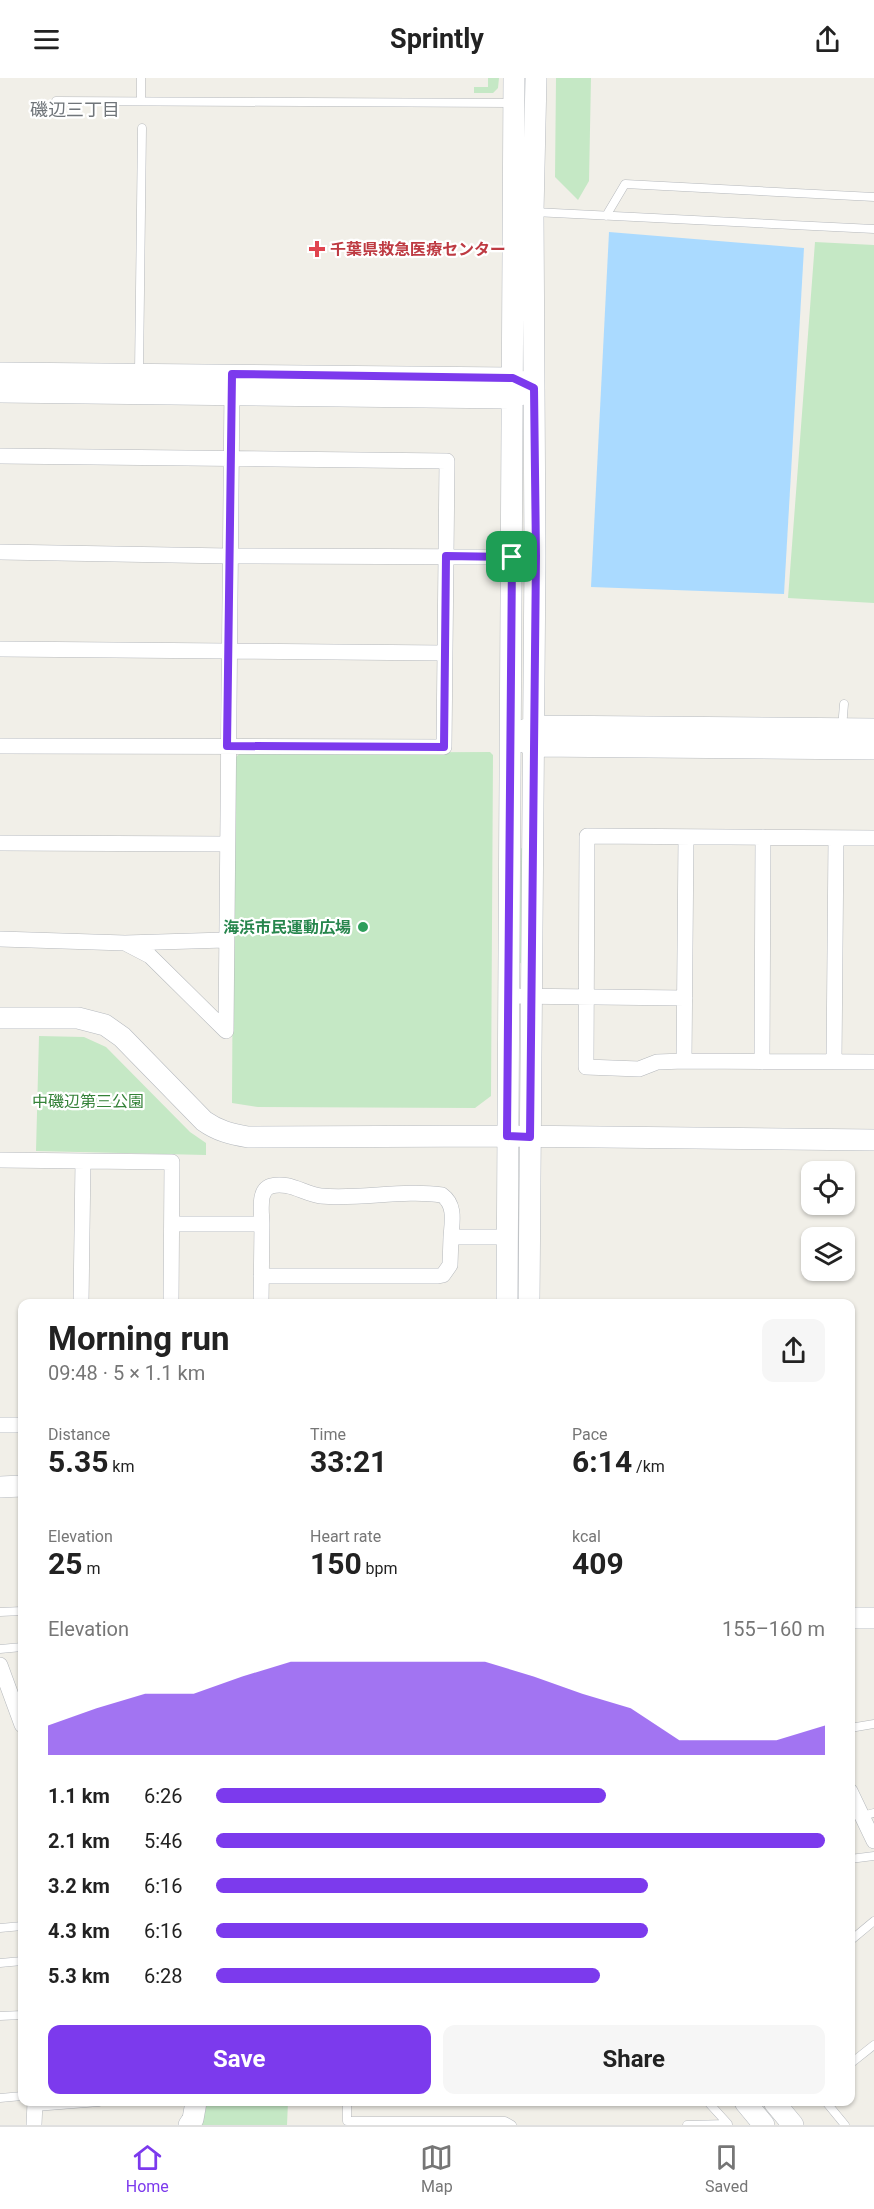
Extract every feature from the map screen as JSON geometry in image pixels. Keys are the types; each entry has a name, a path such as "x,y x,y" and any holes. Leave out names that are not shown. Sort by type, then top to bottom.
{"street":[{"path":"514,78 513,103 523,211 534,388 536,556 529,1299"},
{"path":"507,1299 513,388 523,211 536,103 536,78"},
{"path":"513,103 536,103"},
{"path":"0,373 139,374 232,384"},
{"path":"0,392 232,384 534,388"},
{"path":"125,943 150,956 226,1031 225,940 232,384"},
{"path":"0,456 447,461 444,747 0,746"},
{"path":"0,552 512,557"},
{"path":"0,649 444,653"},
{"path":"511,737 874,729"},
{"path":"533,736 874,749"},
{"path":"874,838 587,836 586,1067 639,1069 657,1062 684,1061 874,1062"},
{"path":"684,1061 686,837"},
{"path":"762,1062 763,837"},
{"path":"834,1062 836,838"},
{"path":"0,843 226,844"},
{"path":"0,939 125,943 225,940"},
{"path":"509,996 685,998"},
{"path":"0,1018 78,1018 105,1025 122,1037 204,1121 227,1133 248,1137 507,1136 874,1140"},
{"path":"0,1160 172,1162 171,1299"},
{"path":"81,1299 83,1161"},
{"path":"261,1276 443,1275 450,1265 452,1208 450,1200 435,1194 320,1196 294,1186 271,1186 262,1196 262,1224 261,1276 261,1299"},
{"path":"172,1224 262,1224"},
{"path":"451,1238 506,1237"},
{"path":"0,1425 18,1425"},
{"path":"0,1486 18,1486"},
{"path":"855,1618 874,1618"},
{"path":"0,1665 17,1695"},
{"path":"855,1797 868,1814 874,1841"},
{"path":"34,2125 35,2106"},
{"path":"189,2125 193,2119 195,2106"},
{"path":"748,2106 764,2125"},
{"path":"777,2106 794,2125"}],"lane":[{"path":"141,78 141,101"},
{"path":"56,101 513,103"},
{"path":"139,374 142,128"},
{"path":"606,216 625,184 874,197"},
{"path":"523,211 874,229"},
{"path":"842,729 844,704"},
{"path":"0,1612 18,1611"},
{"path":"0,1649 18,1647"},
{"path":"855,1727 874,1724"},
{"path":"855,1858 874,1856"},
{"path":"855,1937 874,1921"},
{"path":"0,1928 18,1926"},
{"path":"0,1963 18,1961"},
{"path":"0,2016 18,2015"},
{"path":"855,2060 874,2045"},
{"path":"0,2098 18,2096"},
{"path":"347,2106 347,2121 505,2121 512,2125"},
{"path":"687,2125 728,2124 712,2106"},
{"path":"829,2106 845,2125"}],"green space":[{"path":"488,78 499,78 498,88 493,93 474,93 474,87 488,87"},
{"path":"556,78 591,78 589,181 578,200 555,177"},
{"path":"815,242 874,245 874,603 788,598"},
{"name":"海浜市民運動広場","path":"490,752 493,755 491,1096 475,1108 258,1107 232,1103 234,759 240,753"},
{"path":"521,848 523,849 522,962 519,964"},
{"name":"中磯辺第三公園","path":"39,1036 84,1037 106,1047 190,1132 206,1143 206,1155 36,1151"},
{"path":"206,2106 288,2106 287,2125 202,2125"}],"water":[{"path":"609,232 804,248 784,594 591,587"}],"place":[{"name":"千葉県救急医療センター","path":"317,249"},
{"name":"海浜市民運動広場","path":"363,927"}],"district":[{"name":"磯辺三丁目","path":"75,110"}],"route":[{"path":"232,374 513,378 534,388 536,556 530,1137 507,1136 512,557 446,556 444,747 227,746 232,374"}]}
